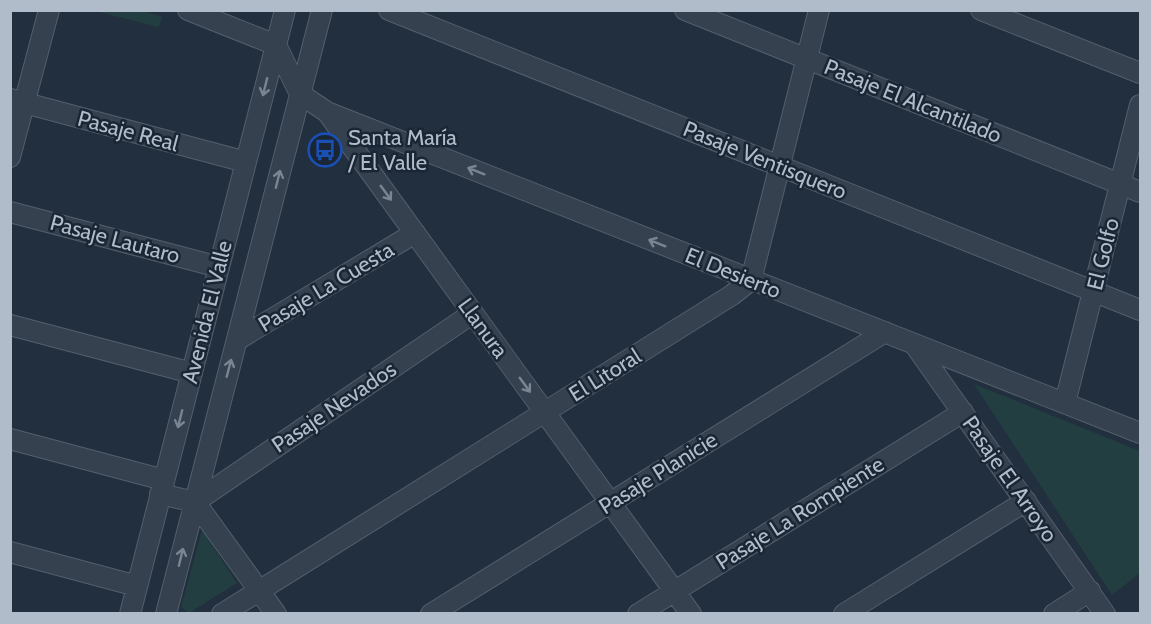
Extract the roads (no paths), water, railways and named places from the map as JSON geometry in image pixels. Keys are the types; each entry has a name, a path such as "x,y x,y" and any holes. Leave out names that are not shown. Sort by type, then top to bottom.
{"street":[{"path":"10,157 18,101 49,10"},
{"path":"188,10 276,45 300,94"},
{"name":"Avenida El Valle","path":"130,614 285,10"},
{"name":"Avenida El Valle","path":"166,614 322,10"},
{"name":"Pasaje Ventisquero","path":"389,10 1140,310"},
{"name":"Pasaje El Alcantilado","path":"685,10 1140,192"},
{"path":"751,280 819,10"},
{"path":"981,10 1140,73"},
{"name":"Llanura","path":"300,94 327,112 691,614"},
{"name":"Pasaje Real","path":"18,101 246,162"},
{"name":"El Golfo","path":"1065,403 1140,105"},
{"name":"El Desierto","path":"327,112 1140,433"},
{"name":"Pasaje Lautaro","path":"10,212 219,267"},
{"name":"Pasaje La Cuesta","path":"237,340 414,233"},
{"name":"El Litoral","path":"222,614 732,295 751,280"},
{"name":"Pasaje Nevados","path":"195,502 472,313"},
{"path":"10,325 192,373"},
{"name":"Pasaje Planicie","path":"431,614 885,332"},
{"name":"Pasaje El Arroyo","path":"914,344 1105,614"},
{"name":"Pasaje La Rompiente","path":"638,614 963,412"},
{"path":"10,439 162,487 195,502 276,614"},
{"path":"844,614 1026,501"},
{"path":"10,552 137,586"},
{"path":"1054,614 1089,591"}],"place":[{"name":"Santa María / El Valle","path":"325,150"}]}
